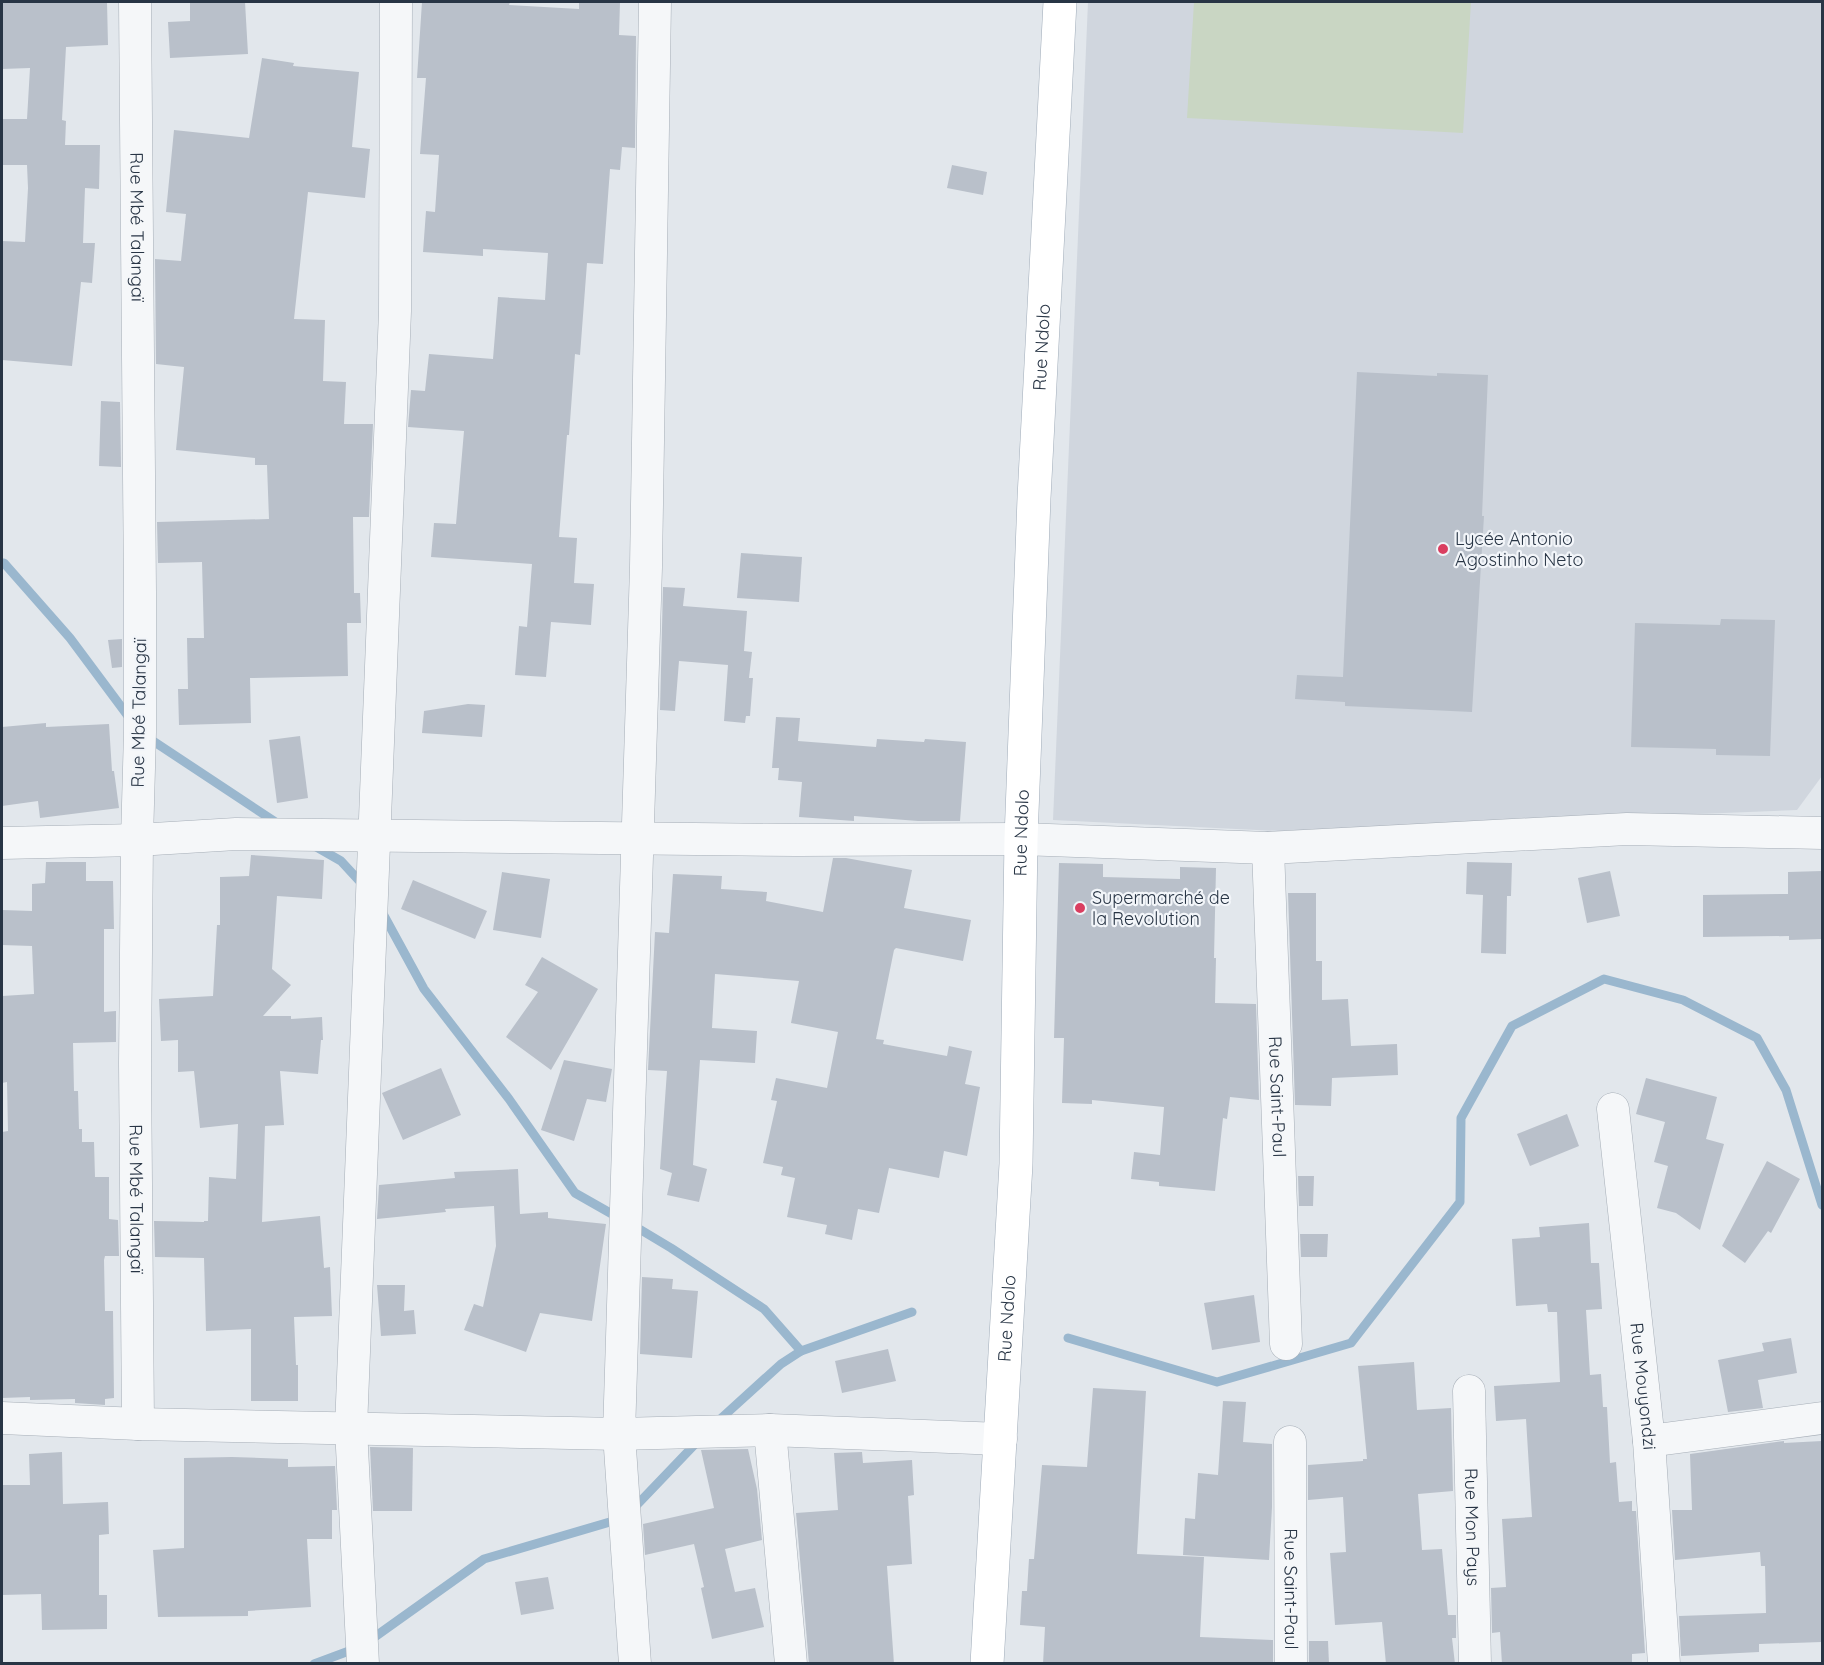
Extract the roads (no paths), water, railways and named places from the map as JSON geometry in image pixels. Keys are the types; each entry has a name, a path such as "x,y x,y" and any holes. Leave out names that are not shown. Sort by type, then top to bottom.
{"main road":[{"name":"Rue Ndolo","path":"987,1664 1016,1164 1021,839 1034,498 1059,2"}],"street":[{"name":"Rue Mbé Talangaï","path":"135,2 140,592 135,1076 138,1424"},
{"path":"363,1664 351,1428 395,311 396,2"},
{"path":"635,1664 619,1434 646,555 655,2"},
{"path":"2,843 137,840 236,834 796,840 1021,839 1268,848 1627,829 1822,833"},
{"name":"Rue Saint-Paul","path":"1268,848 1286,1344"},
{"name":"Rue Mouyondzi","path":"1613,1109 1649,1441 1664,1664"},
{"name":"Rue Mon Pays","path":"1469,1391 1475,1664"},
{"path":"2,1418 138,1424 619,1434 770,1430 1001,1439"},
{"path":"1649,1441 1822,1418"},
{"path":"770,1430 791,1664"},
{"name":"Rue Saint-Paul","path":"1290,1442 1291,1664"}],"waterway":[{"path":"2,563 70,638 131,720"},
{"path":"147,737 280,825"},
{"path":"313,845 341,861 364,886"},
{"path":"382,912 424,989 509,1099 575,1193 619,1218"},
{"path":"1068,1338 1217,1382 1351,1343 1460,1202 1461,1118 1512,1026 1604,979 1683,1000 1757,1038 1786,1090 1822,1205"},
{"path":"631,1224 764,1309 801,1351"},
{"path":"716,1423 781,1364 801,1351 912,1312"},
{"path":"633,1509 700,1439"},
{"path":"369,1641 484,1559 620,1519"},
{"path":"314,1664 357,1648"}],"place":[{"name":"Lycée Antonio Agostinho Neto","path":"1443,549"},
{"name":"Supermarché de la Revolution","path":"1080,908"}]}
